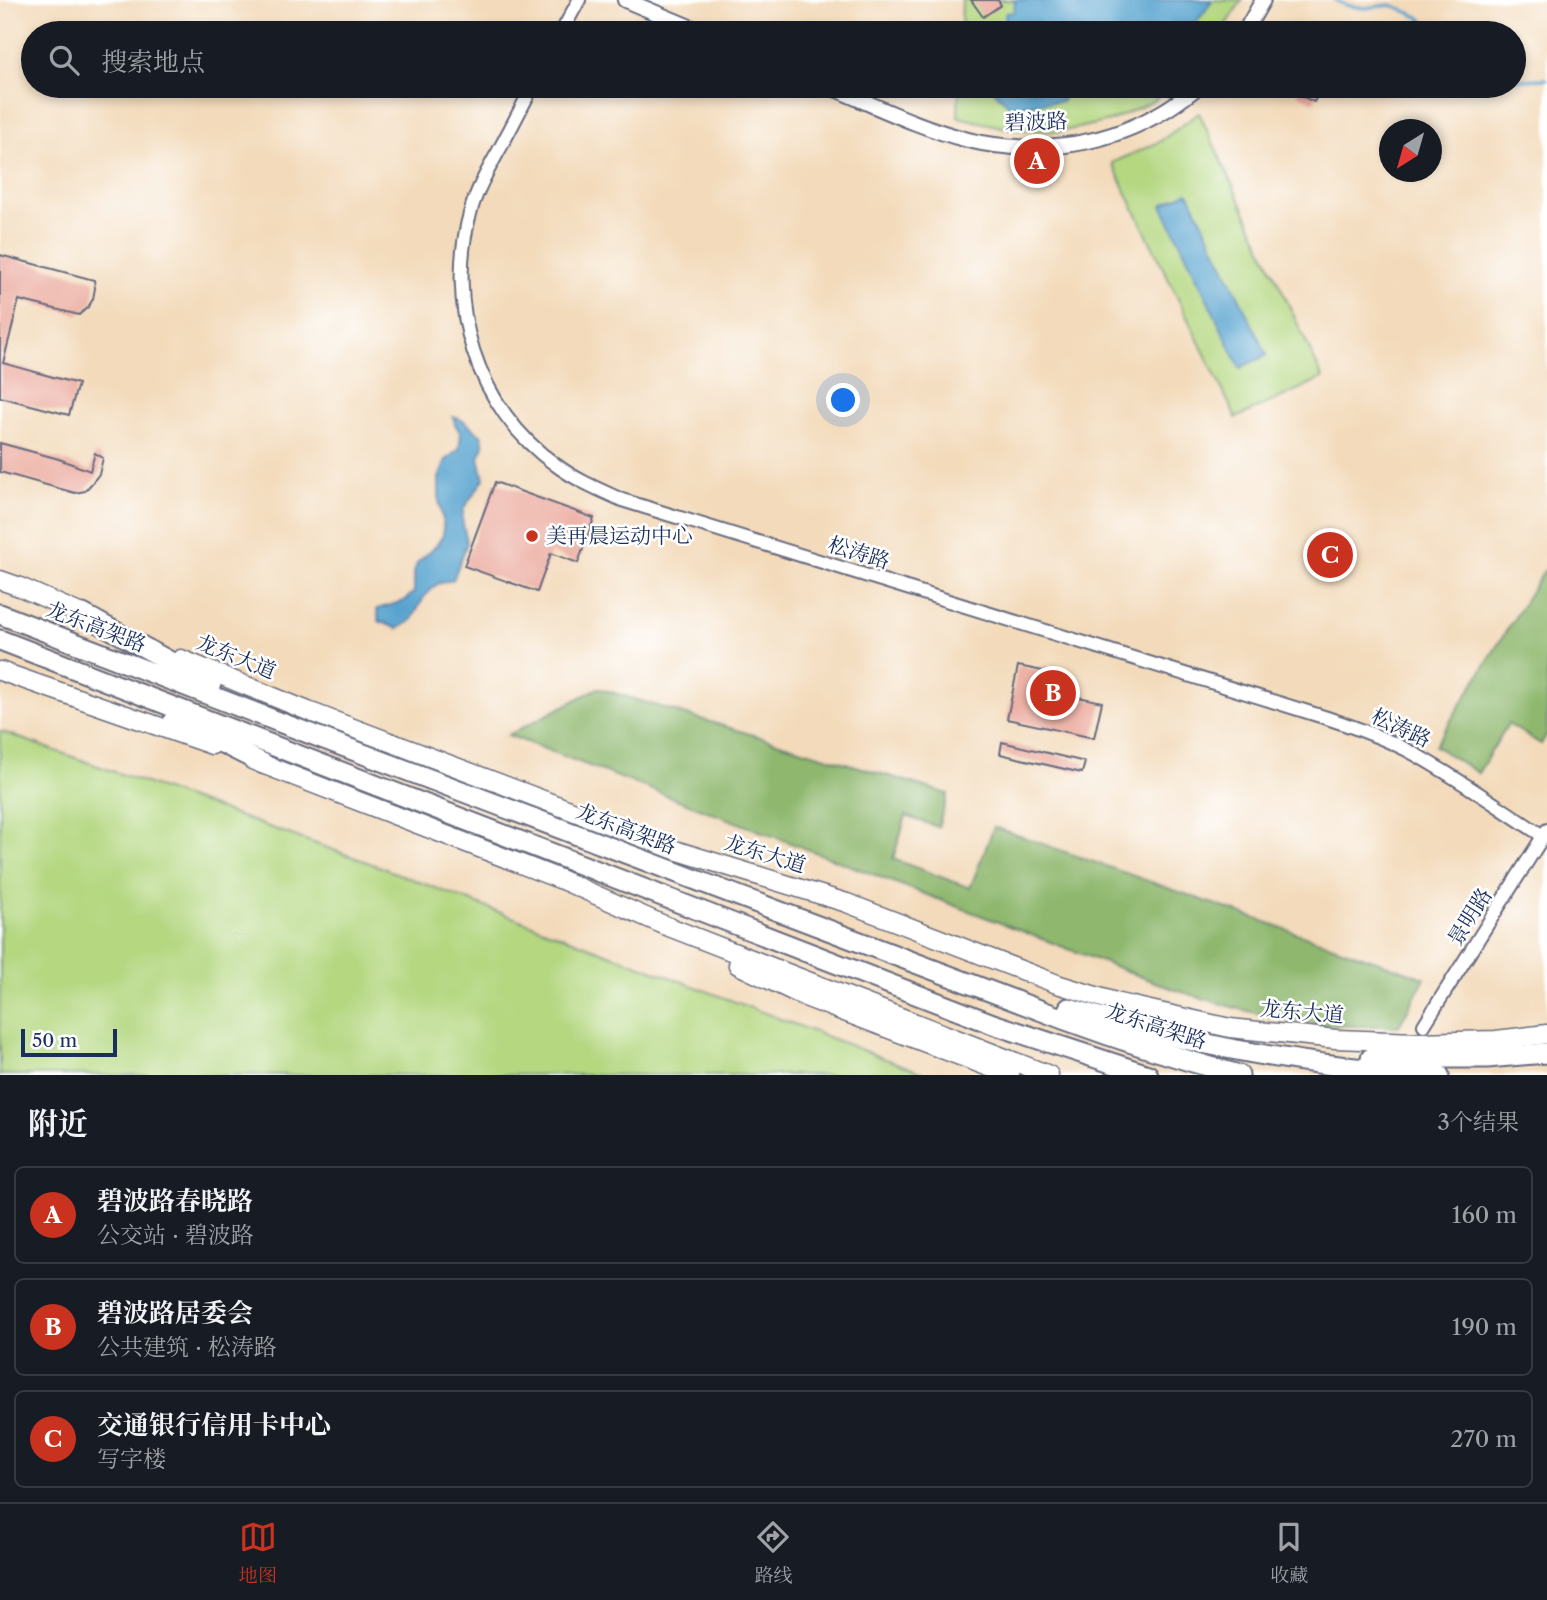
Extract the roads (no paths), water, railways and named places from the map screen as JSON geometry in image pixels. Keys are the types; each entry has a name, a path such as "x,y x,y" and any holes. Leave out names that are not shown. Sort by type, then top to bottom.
{"highway":[{"name":"龙东高架路","path":"0,614 889,954 1126,1042 1239,1075"},
{"path":"83,614 279,722"},
{"path":"0,640 993,1024 1148,1075"},
{"path":"70,667 264,764"},
{"path":"889,954 1114,1022 1198,1042 1275,1057 1439,1075"},
{"path":"993,1024 1103,1075"},
{"path":"1275,1057 1487,1058 1547,1053"}],"main road":[{"name":"龙东大道","path":"0,580 202,668 678,851 847,903 1057,984 1118,1003 1217,1025 1336,1039 1417,1042 1496,1040 1547,1034"},
{"path":"0,671 264,764 562,880 664,925 1049,1075"},
{"path":"664,925 757,975 805,997 1010,1075"}],"street":[{"path":"568,21 579,0"},
{"path":"625,0 675,21"},
{"path":"1251,21 1263,0"},
{"name":"松涛路","path":"527,98 482,182 472,207 461,259 461,290 465,323 473,354 486,385 506,417 529,443 556,466 622,500 1354,727 1405,749 1545,833"},
{"name":"碧波路","path":"856,98 948,134 1017,147 1062,145 1109,135 1153,117 1184,98"},
{"name":"景明路","path":"1424,1025 1545,833"}],"water":[{"path":"1015,0 1212,0 1197,21 1006,21 1005,13 1014,12"},
{"path":"1001,98 1062,98 1063,101 1010,106"},
{"path":"1188,192 1267,355 1240,368 1162,205"},
{"path":"453,417 481,434 484,446 479,457 484,479 464,508 462,519 467,543 453,580 437,584 424,597 411,621 398,629 379,621 377,609 404,601 414,592 417,563 436,546 443,535 439,478 446,460 459,449 461,434"}],"waterway":[{"path":"1335,0 1345,5 1364,8 1391,5 1423,21"},
{"path":"1526,80 1547,79"}],"place":[{"name":"碧波路春晓路","path":"1037,161"},
{"name":"美再晨运动中心","path":"532,536"},
{"name":"交通银行信用卡中心","path":"1330,555"},
{"name":"碧波路居委会","path":"1053,693"}]}
